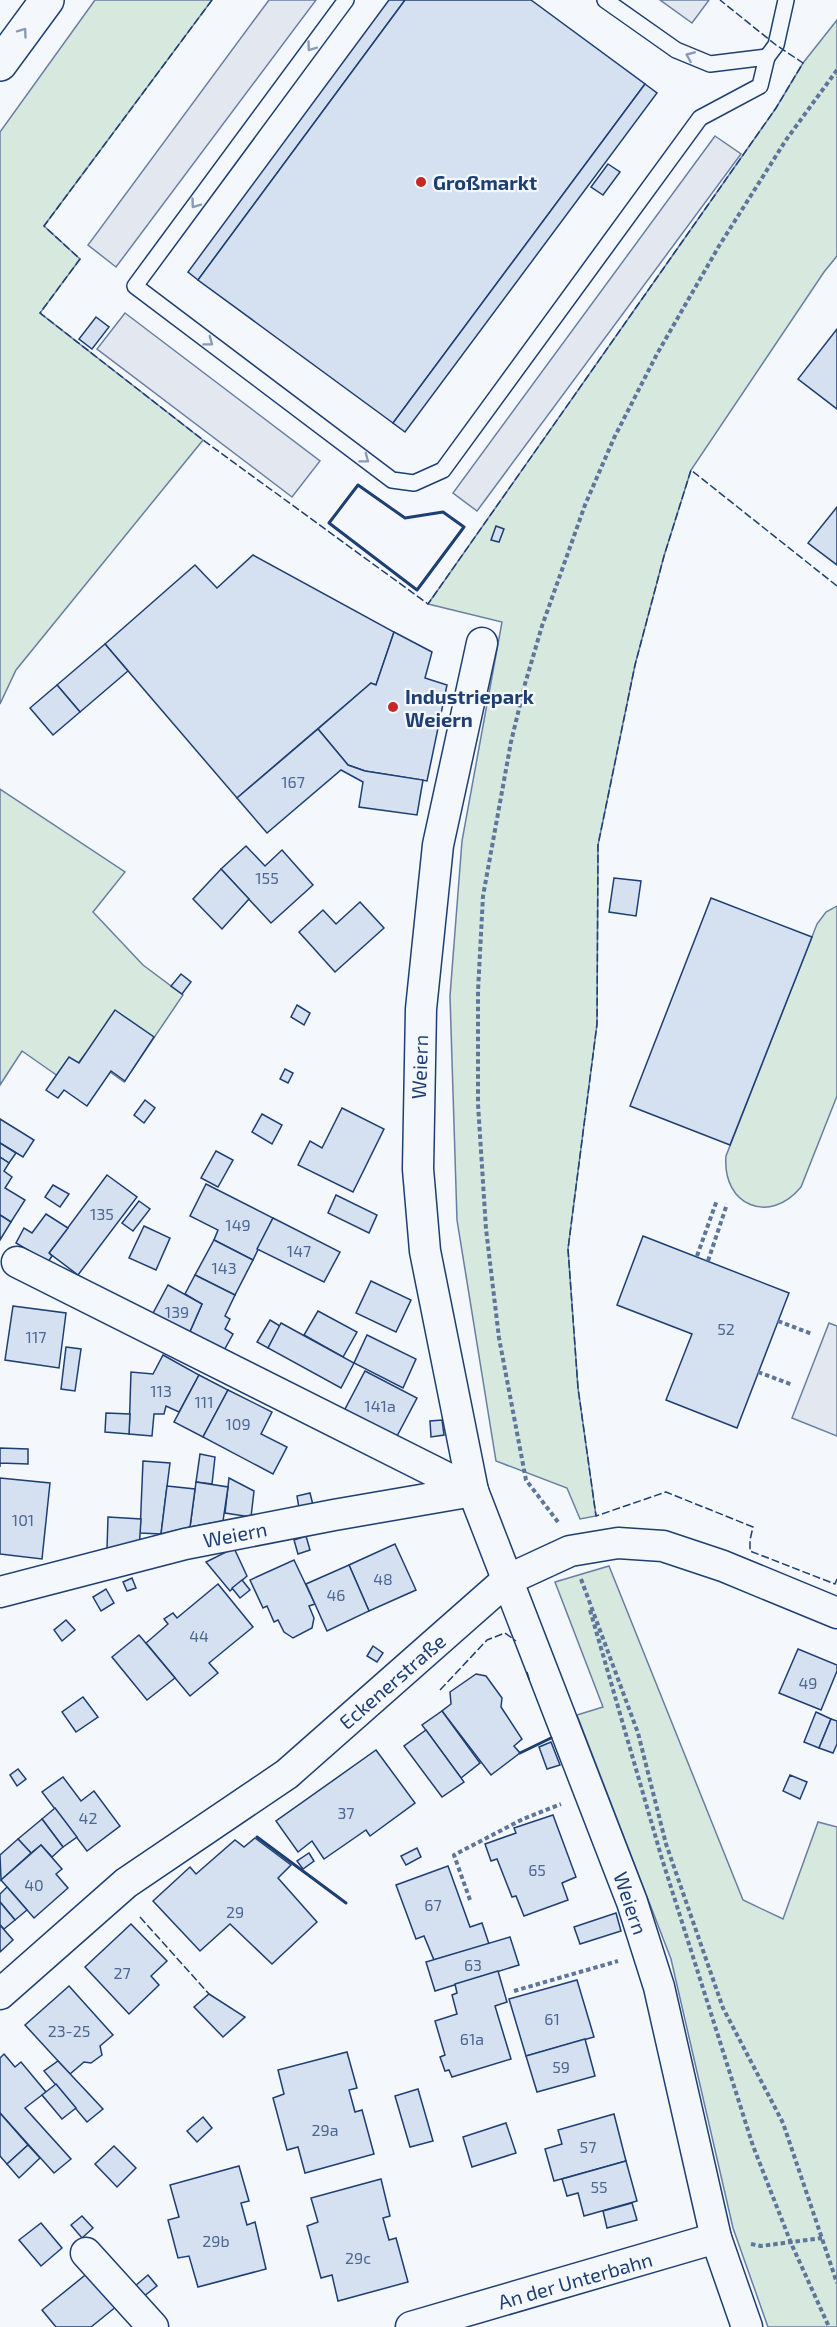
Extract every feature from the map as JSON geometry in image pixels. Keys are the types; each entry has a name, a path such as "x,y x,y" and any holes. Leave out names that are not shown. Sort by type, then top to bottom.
{"highway":[{"path":"0,64 47,0"}],"street":[{"name":"Weiern","path":"482,644 438,845 421,1009 418,1169 425,1251 472,1491 632,1902 659,1987 716,2238 747,2327"},
{"path":"17,1262 472,1491"},
{"name":"Weiern","path":"0,1592 185,1544 472,1491"},
{"name":"Eckenerstraße","path":"0,1994 126,1882 287,1774 507,1580 570,1551 618,1543 663,1546 723,1566 837,1613"},
{"name":"An der Unterbahn","path":"426,2325 716,2238"},
{"path":"86,2253 153,2327"}],"lane":[{"path":"346,0 135,286 392,480 414,483 443,470 700,118 760,86 767,57 776,45 786,0"},
{"path":"605,0 676,50 710,64 767,57"}],"path":[{"path":"837,70 786,140 719,246 657,354 610,447 585,505 542,626 511,742 483,896 478,992 478,1104 486,1229 499,1338 526,1480 561,1526 638,1733 666,1844 723,2008 783,2123 837,2283"},
{"path":"697,1256 717,1200"},
{"path":"708,1261 727,1204"},
{"path":"778,1321 812,1334"},
{"path":"758,1372 793,1385"},
{"path":"581,1580 666,1870 753,2146 791,2243 829,2327"},
{"path":"470,1900 454,1855 523,1819 590,1794"},
{"path":"514,1991 648,1952"},
{"path":"791,2243 822,2238"}],"shaded area":[{"path":"95,0 212,0 44,226 80,259 40,313 203,440 16,670 0,704 0,132"},
{"path":"269,0 316,0 116,267 88,245"},
{"path":"660,0 709,0 692,23"},
{"path":"837,20 837,256 691,470 664,556 635,665 598,845 597,1024 568,1249 578,1388 596,1516 580,1519 567,1488 496,1461 457,1220 450,996 462,841 502,622 428,604 776,108 803,63"},
{"path":"715,136 741,154 477,511 453,493"},
{"path":"125,313 320,461 292,497 97,349"},
{"path":"0,789 125,872 93,912 143,965 183,995 124,1082 85,1054 65,1081 22,1051 0,1085"},
{"path":"837,906 837,1096 801,1187 789,1199 776,1205 763,1207 750,1205 740,1198 732,1187 727,1173 726,1156 817,924 826,912"},
{"path":"829,1323 837,1326 837,1436 792,1418"},
{"path":"609,1566 743,1900 783,1919 818,1822 837,1827 837,2327 768,2327 733,2228 671,1959 577,1715 603,1707 555,1582"}],"building":[{"path":"389,0 405,0 198,280 188,272"},
{"name":"Großmarkt","path":"405,0 531,0 645,84 393,423 198,280"},
{"path":"645,84 657,93 405,432 393,423"},
{"path":"608,164 620,172 603,195 591,187"},
{"path":"96,317 109,327 92,349 79,339"},
{"path":"837,329 837,409 798,379"},
{"path":"837,507 837,565 808,543"},
{"path":"496,526 504,529 499,542 491,540"},
{"path":"253,555 394,632 376,685 371,683 237,798 105,644 195,565 217,588"},
{"name":"Industriepark Weiern","path":"394,632 432,652 425,678 447,685 427,781 365,771 348,765 318,729 371,683 376,685"},
{"path":"105,644 128,671 80,712 57,685"},
{"path":"57,685 80,712 53,735 30,708"},
{"path":"318,729 348,765 365,771 423,780 417,815 359,807 363,782 341,770 267,833 237,798"},
{"path":"246,846 265,866 282,850 313,885 271,923 221,869"},
{"path":"221,869 249,899 222,929 193,899"},
{"path":"614,878 641,881 636,916 609,912"},
{"path":"711,898 812,937 730,1145 630,1106"},
{"path":"360,902 384,928 335,972 299,932 323,910 336,924"},
{"path":"181,974 191,982 182,994 171,986"},
{"path":"297,1005 310,1013 304,1025 291,1017"},
{"path":"115,1010 154,1037 125,1081 111,1071 87,1106 64,1090 58,1098 46,1090 69,1057 79,1063"},
{"path":"285,1069 293,1073 288,1083 280,1079"},
{"path":"145,1100 155,1108 144,1123 134,1115"},
{"path":"342,1108 384,1129 353,1192 298,1165 310,1141 322,1148"},
{"path":"262,1114 282,1125 272,1144 252,1132"},
{"path":"0,1119 34,1140 23,1157 0,1143"},
{"path":"0,1143 16,1153 9,1163 0,1157"},
{"path":"216,1151 233,1160 218,1187 201,1178"},
{"path":"0,1157 9,1163 4,1171 12,1177 5,1188 25,1200 11,1222 0,1215"},
{"path":"107,1175 137,1197 78,1275 49,1253"},
{"path":"206,1184 273,1218 253,1260 214,1240 218,1230 190,1216"},
{"path":"53,1185 69,1194 60,1207 45,1197"},
{"path":"336,1195 377,1215 369,1233 328,1213"},
{"path":"139,1201 150,1209 133,1231 122,1223"},
{"path":"46,1214 68,1228 49,1253 52,1256 48,1262 16,1243 24,1228 32,1233"},
{"path":"0,1215 11,1222 0,1240"},
{"path":"273,1218 340,1252 324,1282 257,1249"},
{"path":"144,1226 170,1238 156,1270 129,1258"},
{"path":"643,1236 789,1293 737,1428 666,1400 692,1334 617,1305"},
{"path":"214,1240 253,1260 235,1295 195,1275"},
{"path":"195,1275 235,1295 225,1316 230,1319 225,1329 233,1334 222,1354 188,1336 202,1304 185,1294"},
{"path":"371,1281 411,1300 396,1332 356,1313"},
{"path":"168,1285 202,1304 188,1336 151,1317"},
{"path":"13,1306 66,1313 59,1368 5,1360"},
{"path":"318,1311 357,1332 343,1357 304,1335"},
{"path":"270,1320 280,1326 268,1348 257,1342"},
{"path":"281,1323 354,1363 341,1388 268,1348"},
{"path":"367,1335 416,1359 403,1388 354,1363"},
{"path":"66,1347 81,1349 75,1391 61,1389"},
{"path":"163,1355 199,1375 179,1412 166,1406 164,1414 154,1414 152,1436 129,1434 131,1372 153,1374"},
{"path":"365,1371 417,1398 396,1438 344,1411"},
{"path":"199,1375 228,1390 203,1437 174,1422"},
{"path":"228,1390 272,1412 261,1434 287,1447 273,1474 203,1437"},
{"path":"106,1413 130,1414 129,1434 105,1432"},
{"path":"442,1420 444,1435 431,1437 430,1421"},
{"path":"0,1448 28,1449 28,1464 0,1463"},
{"path":"200,1454 215,1457 212,1484 196,1482"},
{"path":"143,1461 170,1463 161,1534 140,1533"},
{"path":"0,1478 50,1483 42,1559 0,1554"},
{"path":"229,1478 254,1491 251,1517 225,1513"},
{"path":"196,1482 228,1487 223,1521 190,1527"},
{"path":"167,1486 195,1489 190,1527 161,1534"},
{"path":"310,1493 313,1505 299,1508 297,1496"},
{"path":"108,1517 141,1519 139,1550 107,1549"},
{"path":"306,1536 310,1550 298,1554 294,1540"},
{"path":"395,1544 416,1590 369,1611 349,1565"},
{"path":"234,1548 247,1576 230,1591 206,1562"},
{"path":"294,1560 315,1604 309,1606 314,1618 312,1628 293,1638 284,1632 278,1620 274,1622 267,1606 263,1608 250,1580"},
{"path":"349,1565 369,1611 327,1631 306,1584"},
{"path":"132,1578 136,1588 127,1591 123,1582"},
{"path":"242,1580 250,1590 240,1598 232,1588"},
{"path":"218,1584 253,1627 209,1663 218,1673 190,1696 146,1643 168,1624 164,1619 173,1613 177,1618"},
{"path":"106,1589 114,1603 101,1611 93,1597"},
{"path":"66,1620 75,1630 62,1641 54,1630"},
{"path":"139,1635 175,1678 147,1700 112,1657"},
{"path":"373,1646 383,1653 377,1662 367,1656"},
{"path":"798,1649 837,1665 837,1671 821,1710 779,1693"},
{"path":"476,1674 486,1676 502,1698 501,1707 522,1739 514,1746 520,1753 491,1775 442,1711 451,1704 450,1692"},
{"path":"83,1697 98,1717 76,1732 62,1712"},
{"path":"442,1711 480,1763 461,1778 422,1725"},
{"path":"816,1712 831,1719 819,1748 804,1742"},
{"path":"831,1719 837,1721 837,1744 833,1753 819,1748"},
{"path":"426,1730 464,1782 442,1797 404,1746"},
{"path":"551,1742 560,1765 547,1769 539,1747"},
{"path":"376,1750 415,1803 370,1836 366,1830 324,1859 312,1841 298,1852 276,1821"},
{"path":"18,1769 26,1779 17,1786 10,1775"},
{"path":"790,1775 807,1782 800,1799 783,1791"},
{"path":"63,1777 81,1801 94,1791 120,1826 87,1851 42,1792"},
{"path":"55,1808 77,1837 63,1847 42,1819"},
{"path":"553,1815 576,1877 562,1883 568,1900 524,1916 516,1896 512,1897 497,1859 491,1861 485,1844 516,1833 514,1828"},
{"path":"42,1819 63,1847 52,1857 41,1845 31,1853 18,1839"},
{"path":"255,1838 291,1865 278,1878 317,1922 272,1964 230,1924 200,1951 153,1901 190,1867 196,1874 235,1840 244,1847"},
{"path":"18,1839 31,1853 1,1880 0,1855"},
{"path":"41,1845 62,1869 56,1874 68,1888 34,1918 1,1880"},
{"path":"417,1848 421,1857 406,1865 401,1856"},
{"path":"309,1853 314,1861 303,1869 297,1861"},
{"path":"448,1866 470,1927 482,1923 489,1944 434,1960 424,1936 416,1939 396,1885"},
{"path":"7,1887 27,1910 15,1920 0,1902 0,1894"},
{"path":"0,1902 15,1920 4,1929 0,1925"},
{"path":"616,1913 621,1931 580,1944 574,1927"},
{"path":"131,1924 167,1961 151,1976 159,1985 129,2014 85,1967"},
{"path":"0,1925 13,1940 0,1952"},
{"path":"510,1937 519,1965 435,1991 426,1962"},
{"path":"498,1971 507,2002 495,2006 511,2059 452,2077 449,2070 445,2071 440,2057 445,2055 435,2021 457,2014 452,1995 457,1993 455,1984"},
{"path":"577,1980 594,2037 526,2056 509,1999"},
{"path":"69,1986 113,2035 100,2046 102,2055 91,2063 84,2062 70,2074 25,2025"},
{"path":"209,1994 245,2017 223,2037 194,2007"},
{"path":"585,2039 595,2076 537,2092 526,2056"},
{"path":"347,2052 357,2088 349,2090 355,2112 362,2110 374,2154 305,2173 298,2147 287,2150 273,2098 284,2094 278,2070"},
{"path":"4,2054 15,2067 21,2062 46,2092 25,2108 71,2159 54,2173 0,2113 0,2058"},
{"path":"58,2061 103,2109 87,2122 44,2071"},
{"path":"56,2084 76,2108 62,2119 42,2095"},
{"path":"418,2089 433,2141 410,2147 395,2096"},
{"path":"0,2113 28,2145 7,2164 0,2156"},
{"path":"614,2114 626,2161 554,2181 545,2149 562,2144 558,2130"},
{"path":"203,2117 212,2128 197,2142 187,2131"},
{"path":"506,2123 516,2153 472,2167 463,2137"},
{"path":"28,2145 40,2158 19,2178 7,2164"},
{"path":"114,2146 136,2168 117,2187 95,2164"},
{"path":"626,2161 637,2201 584,2216 578,2193 567,2196 562,2179"},
{"path":"239,2166 249,2201 241,2203 247,2225 255,2222 266,2269 198,2287 189,2256 178,2258 168,2220 179,2217 170,2185"},
{"path":"381,2179 390,2216 383,2218 389,2240 396,2238 408,2282 338,2301 332,2275 321,2278 307,2226 318,2222 311,2198"},
{"path":"632,2203 637,2220 607,2228 603,2211"},
{"path":"82,2216 93,2228 82,2238 71,2225"},
{"path":"41,2223 62,2248 41,2266 19,2240"},
{"path":"89,2272 117,2306 91,2327 56,2327 42,2310"},
{"path":"148,2275 157,2286 143,2297 135,2286"}],"fence":[{"path":"212,0 44,226 80,259 40,313 203,440 428,604 776,108 803,63 776,45 720,0"},
{"path":"837,586 691,470 664,556 635,665 598,845 597,1024 568,1249 578,1388 596,1516 666,1492 753,1527 750,1551 835,1584 837,1579"},
{"path":"440,1690 487,1640 505,1633 516,1641"},
{"path":"527,1672 530,1682"},
{"path":"140,1917 209,1994"}],"wall":[{"path":"358,485 405,518 443,512 464,527 417,590 329,523 358,485"},
{"path":"520,1753 551,1738"},
{"path":"257,1837 346,1903"}],"place":[{"name":"Großmarkt","path":"421,182"},
{"name":"Industriepark Weiern","path":"393,707"}]}
